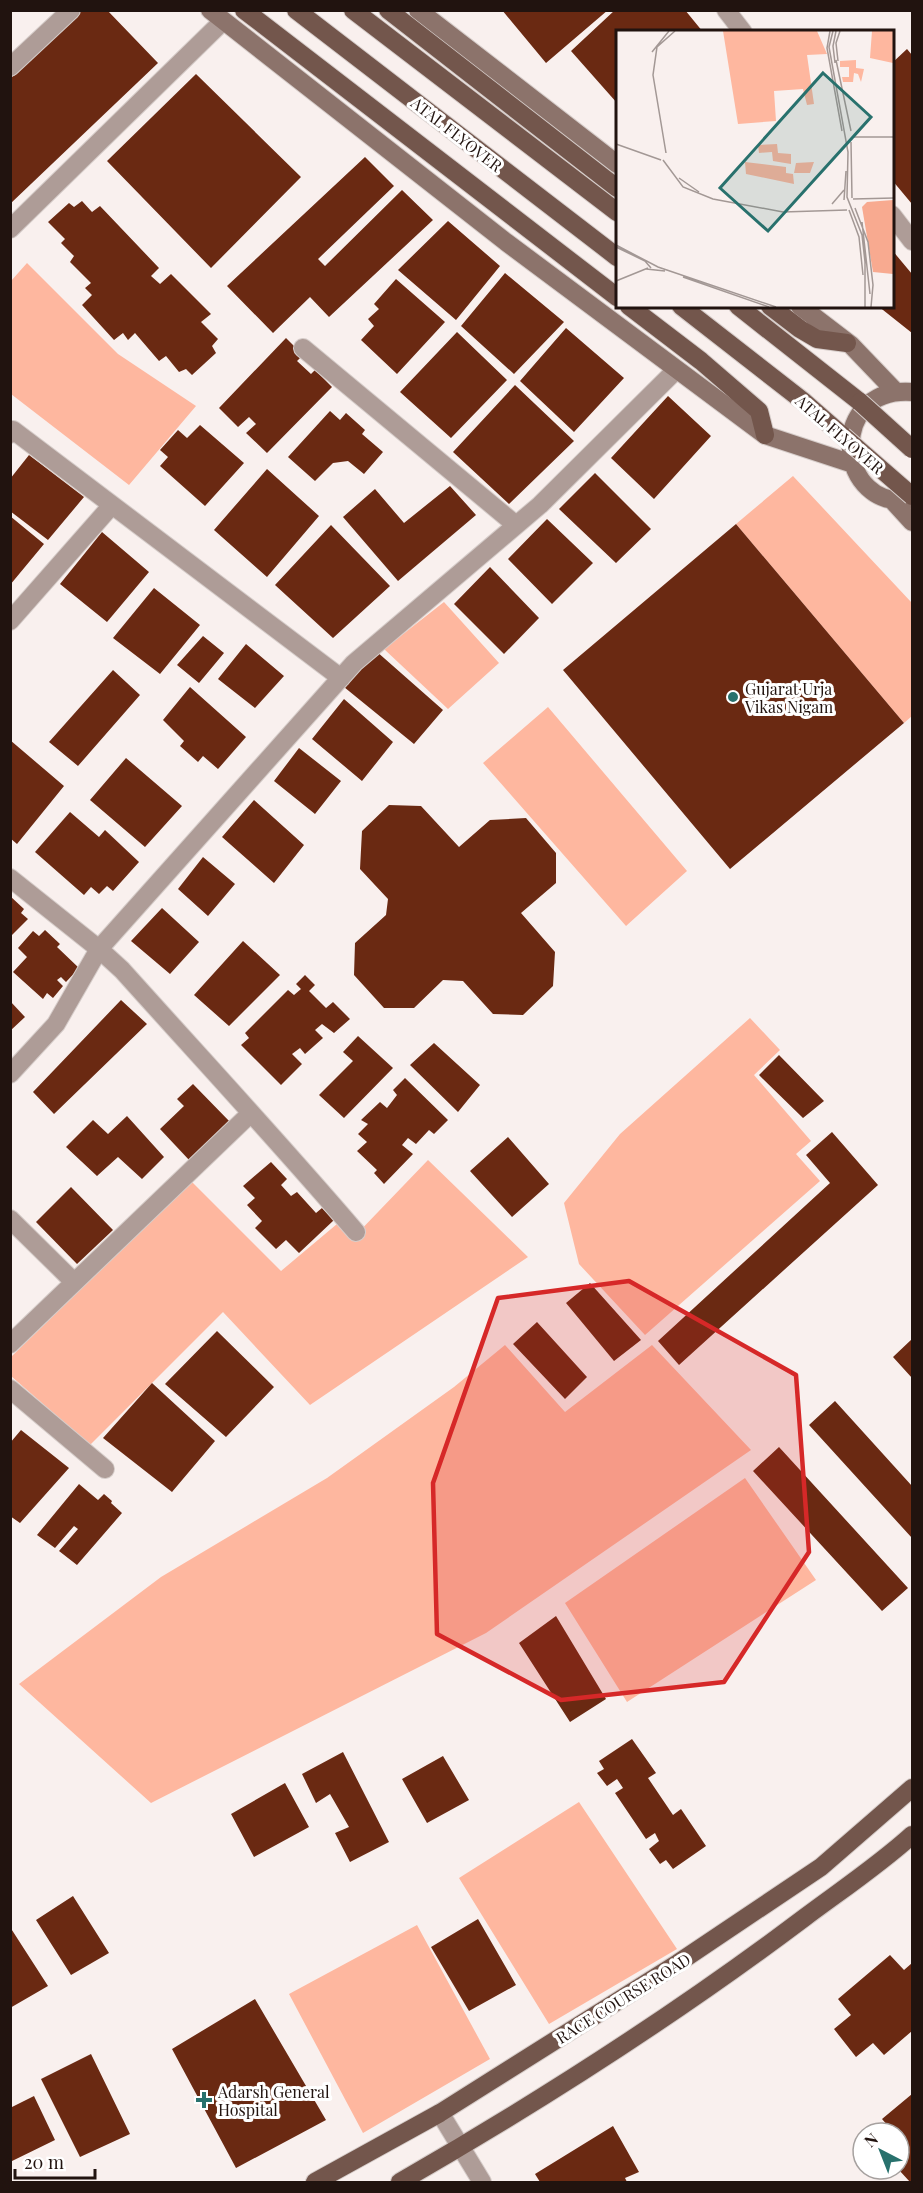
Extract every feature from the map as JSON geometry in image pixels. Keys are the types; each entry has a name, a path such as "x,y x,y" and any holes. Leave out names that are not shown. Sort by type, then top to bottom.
{"main road":[{"path":"243,10 616,296"},
{"name":"ATAL FLYOVER","path":"296,10 616,256"},
{"path":"353,10 616,211"},
{"path":"388,10 616,187"},
{"path":"632,308 701,361 759,411 765,435"},
{"name":"ATAL FLYOVER","path":"684,308 803,401 912,498"},
{"path":"741,308 856,398 912,449"},
{"path":"773,308 817,339 847,343"},
{"name":"RACE COURSE ROAD","path":"315,2182 441,2113 678,1963 821,1867 912,1788"},
{"path":"400,2182 598,2062 732,1973 912,1835"}],"street":[{"path":"10,67 71,10"},
{"path":"418,10 616,163"},
{"path":"726,10 741,30"},
{"path":"10,229 216,16 506,242 765,435 853,464"},
{"path":"893,217 912,241"},
{"path":"803,308 904,392"},
{"path":"303,348 516,525"},
{"path":"10,1074 56,1024 99,949 354,663 540,505 676,370"},
{"path":"904,392 886,394 871,403 858,416 851,431 850,449 853,464 862,481 875,492 891,499 912,522"},
{"path":"10,434 13,430 341,678"},
{"path":"891,499 912,498"},
{"path":"10,621 112,505"},
{"path":"10,878 122,970 250,1114 306,1173 356,1232"},
{"path":"10,1344 250,1114"},
{"path":"10,1219 74,1282"},
{"path":"10,1389 105,1469"},
{"path":"441,2113 482,2182"}],"highlighted area":[{"path":"629,1281 796,1375 809,1552 724,1682 561,1700 437,1634 433,1483 498,1298"}],"shaded area":[{"path":"27,263 118,354 196,406 129,485 11,394 11,281"},
{"path":"793,476 912,603 912,716 904,723 736,524"},
{"path":"444,602 499,663 448,709 384,649"},
{"path":"548,707 687,871 626,926 483,763"},
{"path":"750,1018 780,1050 754,1075 811,1141 796,1154 820,1181 645,1335 579,1264 564,1203 620,1134"},
{"path":"428,1160 528,1257 310,1405 223,1312 90,1445 11,1376 11,1357 191,1181 281,1271 337,1224 353,1238"},
{"path":"505,1345 565,1412 652,1345 751,1450 486,1633 151,1803 19,1684 161,1577 327,1478 454,1387"},
{"path":"745,1478 816,1580 627,1702 565,1603"},
{"path":"579,1802 677,1949 549,2024 459,1878"},
{"path":"417,1925 490,2059 363,2133 289,1994"}],"building":[{"path":"80,10 107,10 158,63 10,204 10,79"},
{"path":"502,10 608,10 546,63"},
{"path":"615,10 685,10 701,30 616,30 616,102 571,51"},
{"path":"907,49 912,55 912,204 893,181 893,62"},
{"path":"196,74 301,177 211,268 107,161"},
{"path":"365,157 394,186 318,259 325,266 402,190 433,220 329,317 310,297 273,333 227,286"},
{"path":"82,201 92,212 100,206 159,268 151,276 160,284 171,274 211,314 201,322 218,339 212,346 216,353 192,375 186,369 179,372 166,356 159,361 135,333 128,340 123,333 114,340 82,305 92,295 85,288 91,283 70,262 74,256 61,243 65,239 48,222 69,203 74,207"},
{"path":"448,221 500,266 456,320 398,270"},
{"path":"893,251 912,274 912,333 881,308 893,308"},
{"path":"505,273 564,322 514,374 461,326"},
{"path":"396,279 445,322 397,374 361,340 374,326 368,319 379,309 374,304"},
{"path":"566,328 624,378 574,432 520,381"},
{"path":"457,332 507,380 451,438 400,392"},
{"path":"286,338 303,355 297,361 311,374 315,370 332,387 267,453 246,433 256,424 249,417 238,427 219,408"},
{"path":"515,385 574,441 509,504 453,452"},
{"path":"668,396 711,436 654,499 611,458"},
{"path":"330,411 340,420 346,413 365,430 362,434 383,452 364,474 348,461 333,463 315,481 288,457"},
{"path":"200,425 244,463 205,506 160,466 168,457 160,450 178,430 187,438"},
{"path":"29,455 84,497 48,540 10,511 10,479"},
{"path":"267,469 319,516 267,577 214,530"},
{"path":"595,473 651,529 616,563 559,509"},
{"path":"450,486 476,515 398,581 343,517 375,489 404,523"},
{"path":"10,516 44,544 10,585"},
{"path":"547,519 593,563 552,604 508,559"},
{"name":"Gujarat Urja Vikas Nigam","path":"736,524 904,723 730,869 563,670"},
{"path":"331,525 390,586 333,638 275,585"},
{"path":"102,532 149,572 107,622 60,584"},
{"path":"490,567 539,618 504,654 454,604"},
{"path":"154,588 200,625 160,674 113,638"},
{"path":"203,636 224,653 199,683 177,665"},
{"path":"246,644 284,676 255,708 218,679"},
{"path":"376,651 443,710 414,744 344,687"},
{"path":"113,670 140,695 78,766 49,742"},
{"path":"190,687 246,737 218,769 203,756 198,762 180,746 184,741 163,720"},
{"path":"344,699 393,742 362,781 312,739"},
{"path":"10,740 64,786 17,844 10,838"},
{"path":"299,748 341,781 315,814 274,781"},
{"path":"126,758 182,806 145,847 90,800"},
{"path":"254,800 304,845 274,883 222,837"},
{"path":"389,805 421,806 459,847 490,820 526,818 556,853 556,883 521,913 555,952 553,986 523,1015 493,1014 463,981 443,980 414,1008 384,1008 354,975 355,943 386,915 388,899 360,869 362,831"},
{"path":"70,812 99,837 105,830 139,862 113,891 107,886 99,894 91,887 84,895 35,852"},
{"path":"203,857 235,884 208,916 178,889"},
{"path":"10,896 24,909 21,913 28,919 12,935 10,934"},
{"path":"162,908 199,942 170,974 131,941"},
{"path":"45,930 60,944 57,947 79,968 66,982 61,977 57,980 63,986 53,998 47,993 43,999 13,972 27,957 18,948 33,931 39,936"},
{"path":"243,941 280,975 229,1026 194,995"},
{"path":"305,975 315,985 309,991 326,1008 333,1002 350,1019 334,1033 322,1024 315,1030 323,1038 305,1054 300,1048 292,1054 302,1064 281,1085 241,1045 249,1038 245,1033 288,990 294,995 301,989 296,984"},
{"path":"121,1000 147,1024 54,1114 33,1092"},
{"path":"10,1001 25,1017 10,1031"},
{"path":"358,1036 393,1068 344,1118 319,1095 353,1061 343,1052"},
{"path":"434,1043 480,1085 458,1112 410,1065"},
{"path":"779,1055 824,1101 803,1118 759,1075"},
{"path":"405,1078 448,1120 434,1134 429,1130 416,1144 408,1138 402,1145 413,1154 384,1184 374,1173 377,1170 357,1151 367,1142 358,1134 368,1124 361,1120 380,1102 387,1108 397,1095 393,1090"},
{"path":"193,1084 231,1123 190,1161 160,1129 184,1106 177,1099"},
{"path":"127,1116 164,1157 142,1179 118,1157 97,1176 66,1147 93,1120 108,1134"},
{"path":"832,1132 878,1185 679,1365 658,1341 830,1183 806,1155"},
{"path":"508,1137 549,1184 512,1217 470,1171"},
{"path":"271,1162 287,1179 281,1185 291,1196 297,1192 316,1213 322,1208 334,1220 299,1253 286,1240 276,1249 255,1228 262,1221 247,1205 255,1198 243,1186"},
{"path":"71,1187 113,1230 77,1264 36,1222"},
{"path":"590,1283 641,1340 614,1361 566,1303"},
{"path":"537,1322 587,1377 565,1399 513,1344"},
{"path":"217,1331 274,1387 226,1437 165,1384"},
{"path":"912,1339 912,1378 893,1357"},
{"path":"152,1383 215,1441 172,1492 103,1438"},
{"path":"835,1401 912,1486 912,1538 809,1425"},
{"path":"21,1430 69,1468 20,1523 10,1516 10,1443"},
{"path":"779,1447 908,1588 882,1611 753,1471"},
{"path":"79,1484 98,1500 104,1494 122,1513 77,1565 59,1551 78,1529 74,1526 55,1548 37,1535"},
{"path":"556,1616 606,1699 570,1722 519,1643"},
{"path":"632,1739 656,1773 648,1778 673,1815 681,1809 706,1846 673,1869 666,1860 660,1864 649,1849 659,1841 655,1833 646,1839 615,1793 623,1788 617,1779 607,1786 597,1773 604,1769 599,1761"},
{"path":"343,1752 389,1842 350,1862 335,1833 349,1827 330,1794 316,1803 302,1774"},
{"path":"443,1756 469,1800 427,1823 402,1779"},
{"path":"285,1783 309,1827 254,1857 231,1814"},
{"path":"73,1896 109,1953 71,1975 36,1920"},
{"path":"478,1919 516,1985 469,2011 431,1947"},
{"path":"10,1927 48,1986 10,2008"},
{"path":"890,1955 904,1970 912,1963 912,2031 884,2055 873,2043 856,2057 834,2029 851,2015 838,1999"},
{"path":"255,1999 326,2120 236,2168 172,2049"},
{"path":"91,2054 130,2134 80,2157 41,2079"},
{"path":"912,2094 912,2182 909,2181 911,2181 911,2121 884,2121 882,2119"},
{"path":"34,2096 55,2140 10,2162 10,2108"},
{"path":"613,2126 639,2172 625,2178 627,2182 540,2182 535,2174"}],"place":[{"name":"Gujarat Urja Vikas Nigam","path":"733,697"},
{"name":"Adarsh General Hospital","path":"204,2100"}]}
